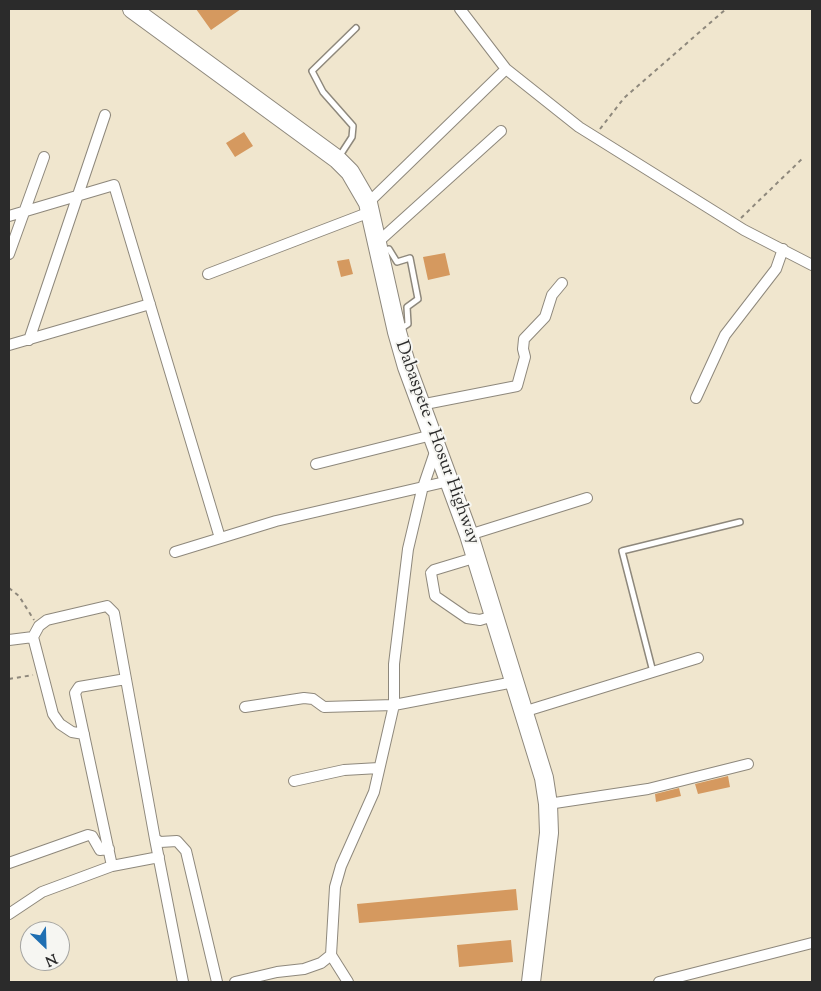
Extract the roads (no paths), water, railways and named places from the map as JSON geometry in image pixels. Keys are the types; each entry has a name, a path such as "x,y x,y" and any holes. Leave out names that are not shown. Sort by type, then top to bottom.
{"highway":[{"name":"Dabaspete - Hosur Highway","path":"132,9 338,160 350,172 369,208 397,332 420,405 477,557 493,616 544,778 548,804 549,833 530,982"}],"street":[{"path":"460,9 506,69 579,127 735,224 812,265"},
{"path":"208,274 369,208 506,69"},
{"path":"29,340 105,115"},
{"path":"379,246 501,131"},
{"path":"9,254 44,157"},
{"path":"9,216 114,185 220,538"},
{"path":"696,398 725,335 776,270 784,249"},
{"path":"420,405 517,386 525,357 524,339 546,317 552,295 562,283"},
{"path":"9,345 150,304"},
{"path":"316,464 434,442 408,549 394,664 394,705 374,792 341,866 335,887 331,955 348,982"},
{"path":"175,552 276,521 449,481"},
{"path":"469,535 587,498"},
{"path":"477,557 434,570 430,577 435,596 467,618 480,620 493,616"},
{"path":"84,734 72,732 60,724 53,714 33,637 39,626 47,620 107,606 114,613 155,839 184,982"},
{"path":"9,640 33,637"},
{"path":"523,712 698,658"},
{"path":"112,866 75,693 80,687 126,679"},
{"path":"245,707 304,698 313,699 324,707 394,705 514,682"},
{"path":"548,804 648,789 748,764"},
{"path":"294,781 344,770 379,768"},
{"path":"9,863 88,835 92,836 100,850 109,849"},
{"path":"155,839 160,842 177,841 186,851 217,982"},
{"path":"9,914 42,892 112,866 159,857"},
{"path":"659,982 812,943"},
{"path":"235,982 277,972 304,969 321,963 331,955"}],"lane":[{"path":"338,160 352,137 352,126 323,92 312,71 356,28"},
{"path":"379,246 389,249 398,262 410,258 418,299 406,307 408,324 397,332"},
{"path":"653,672 622,550 740,522"}]}
